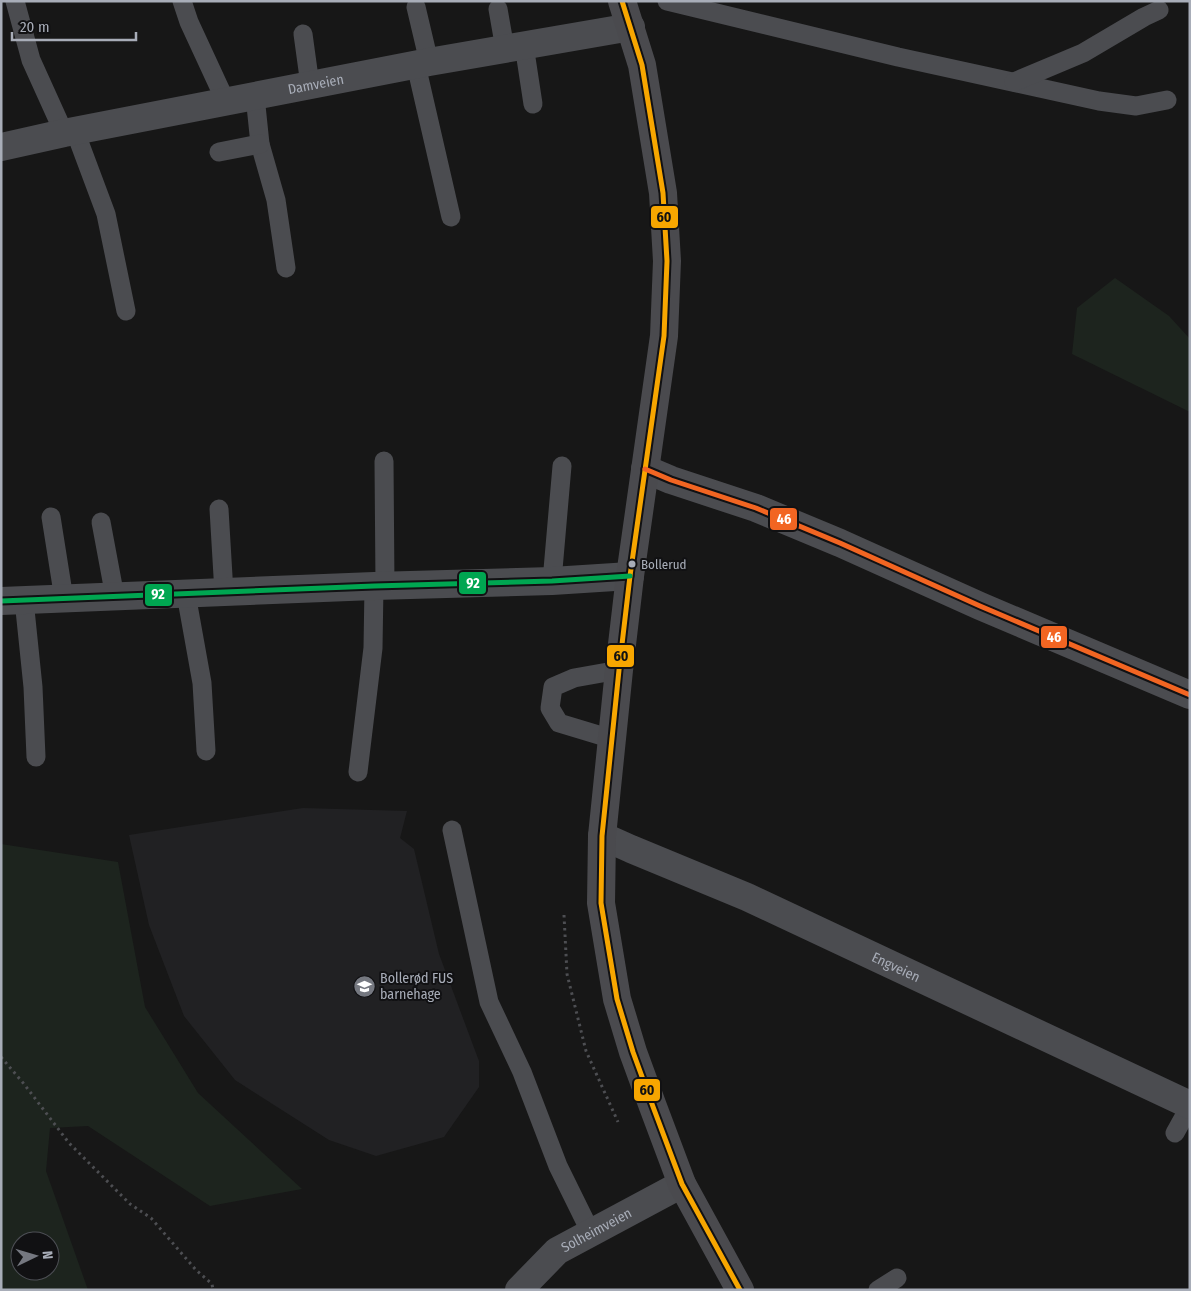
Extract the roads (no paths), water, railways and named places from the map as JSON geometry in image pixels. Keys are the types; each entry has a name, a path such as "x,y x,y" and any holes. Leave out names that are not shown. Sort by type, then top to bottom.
{"main road":[{"path":"625,8 642,65 663,193 667,261 664,336 630,576 602,836 602,903 617,999 642,1078 682,1184 740,1290"}],"street":[{"name":"Damveien","path":"1,147 422,63 514,47 625,8"},
{"path":"645,469 671,480 756,508 1190,695"},
{"path":"13,600 552,581 630,576"},
{"name":"Engveien","path":"602,836 747,897 1190,1105"},
{"name":"Solheimveien","path":"520,1290 557,1251 682,1184"}],"lane":[{"path":"15,1 31,60 69,132 106,214 126,311"},
{"path":"182,1 189,22 226,102"},
{"path":"667,1 898,57 1100,101 1136,106 1167,100"},
{"path":"416,7 422,63 451,217"},
{"path":"498,8 514,47 533,104"},
{"path":"1014,82 1083,53 1159,10"},
{"path":"303,34 310,85"},
{"path":"255,96 260,144 276,200 286,268"},
{"path":"219,152 260,144"},
{"path":"358,772 379,586 384,461"},
{"path":"552,581 562,466"},
{"path":"219,509 224,593"},
{"path":"51,517 64,599"},
{"path":"100,522 115,597"},
{"path":"186,594 202,683 206,752"},
{"path":"13,600 33,688 36,757"},
{"path":"612,739 559,723 550,708 553,687 574,678 619,670"},
{"path":"452,830 489,1002 522,1072 558,1166 592,1233"},
{"path":"1174,1134 1190,1105"},
{"path":"878,1290 896,1278"}],"place":[{"name":"Bollerud","path":"632,564"},
{"name":"Bollerød FUS barnehage","path":"364,986"}]}
